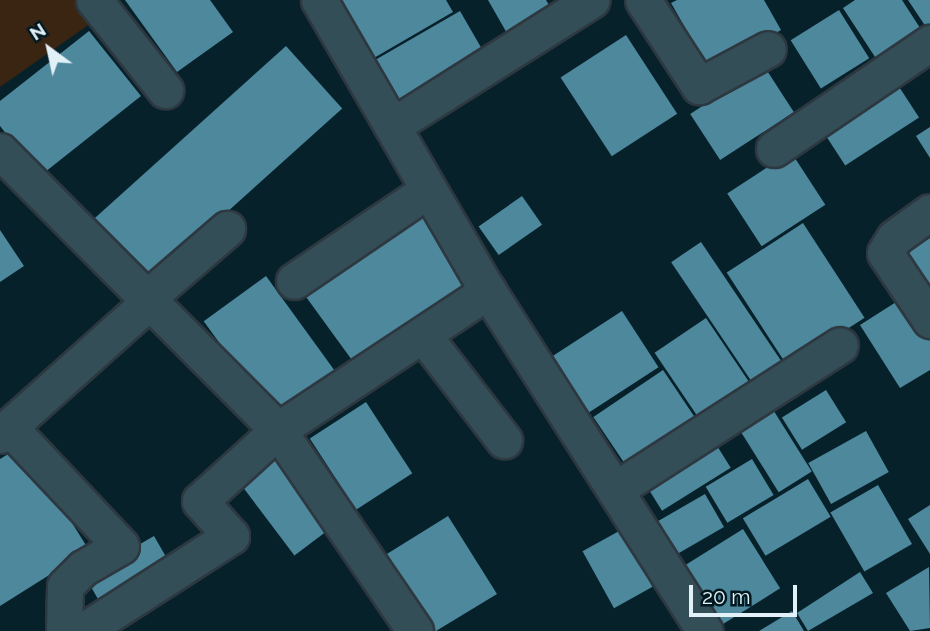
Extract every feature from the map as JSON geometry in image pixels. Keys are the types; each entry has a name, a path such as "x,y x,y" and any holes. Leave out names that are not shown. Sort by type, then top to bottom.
{"street":[{"path":"94,0 165,90"},
{"path":"319,0 488,291 705,631"},
{"path":"392,126 591,0"},
{"path":"643,0 699,86 768,50"},
{"path":"774,149 930,43"},
{"path":"0,152 278,430 415,631"},
{"path":"294,281 429,190"},
{"path":"930,212 894,238 885,253 930,320"},
{"path":"64,631 65,586 83,568 121,546 4,431 227,229"},
{"path":"83,631 231,536 200,501 278,430 488,291"},
{"path":"423,335 504,440"},
{"path":"616,488 840,345"}],"shaded area":[{"path":"0,0 80,0 94,21 0,87"}],"building":[{"path":"125,0 210,0 233,32 177,72"},
{"path":"331,0 446,0 453,12 367,62"},
{"path":"488,0 546,0 556,17 512,42"},
{"path":"677,0 764,0 781,30 710,71 671,3"},
{"path":"855,0 902,0 922,31 877,60 843,8"},
{"path":"908,0 930,0 930,33"},
{"path":"839,10 869,58 821,89 791,40"},
{"path":"460,11 489,61 391,118 362,68"},
{"path":"89,31 141,96 40,176 0,126 0,101"},
{"path":"626,35 677,114 612,156 561,77"},
{"path":"286,46 342,108 150,282 94,219"},
{"path":"764,66 794,112 720,160 690,114"},
{"path":"894,79 919,118 845,166 820,127"},
{"path":"930,127 930,158 916,136"},
{"path":"791,152 825,205 762,246 727,193"},
{"path":"522,196 542,225 499,255 479,226"},
{"path":"417,208 472,284 357,368 302,291"},
{"path":"803,223 865,318 788,367 727,273"},
{"path":"0,230 24,266 0,282"},
{"path":"930,238 930,302 901,257"},
{"path":"701,242 788,371 758,391 671,262"},
{"path":"266,276 339,377 277,422 204,321"},
{"path":"904,297 930,338 930,370 900,388 860,325"},
{"path":"622,311 658,367 589,412 552,356"},
{"path":"706,318 751,385 700,420 655,353"},
{"path":"663,370 696,419 626,466 593,417"},
{"path":"826,390 846,422 802,450 782,418"},
{"path":"366,402 412,473 356,510 310,438"},
{"path":"772,408 812,472 779,492 739,429"},
{"path":"866,431 889,472 831,504 808,463"},
{"path":"709,433 731,468 662,511 640,476"},
{"path":"23,445 89,550 0,606 0,459"},
{"path":"277,451 334,526 294,556 238,480"},
{"path":"752,459 774,495 727,523 706,487"},
{"path":"808,479 831,517 766,556 743,518"},
{"path":"878,485 912,544 864,571 830,512"},
{"path":"705,494 724,527 677,554 658,521"},
{"path":"930,505 930,554 908,519"},
{"path":"448,516 497,594 436,631 428,631 382,557"},
{"path":"743,529 780,588 709,631 673,573"},
{"path":"621,530 653,587 614,608 583,551"},
{"path":"154,536 171,565 102,605 85,576"},
{"path":"929,567 930,628 910,631 886,593"},
{"path":"860,572 873,593 808,631 797,613"},
{"path":"792,611 804,631 759,631"}]}
